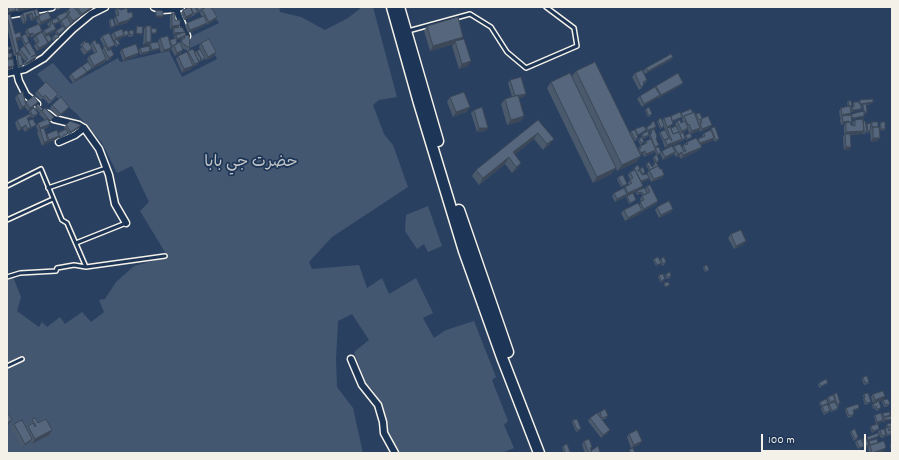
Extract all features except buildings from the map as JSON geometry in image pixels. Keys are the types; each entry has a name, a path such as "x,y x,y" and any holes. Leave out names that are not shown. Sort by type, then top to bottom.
{"main road":[{"path":"392,7 403,33 469,253 503,360 540,453"},
{"path":"399,7 403,33"},
{"path":"469,253 546,453"}],"street":[{"path":"7,15 52,7"},
{"path":"7,73 26,69 44,58 73,29 91,14 105,7"},
{"path":"154,7 162,10 179,8 187,36"},
{"path":"7,33 16,72 26,95 54,119 79,125 84,128 99,149 106,168 115,204 126,223"},
{"path":"59,142 84,128"},
{"path":"351,359 362,385 378,405 383,422 384,433 395,453"}],"lane":[{"path":"403,33 470,14 491,27 507,52 526,68 577,46 574,28 546,7"},
{"path":"48,188 106,168"},
{"path":"7,186 41,169 62,220 67,223 86,267"},
{"path":"7,220 53,199"},
{"path":"76,243 126,223"},
{"path":"7,276 20,273 56,271 57,268 74,265 86,267 165,256"},
{"path":"7,366 22,359"}],"green space":[{"name":"حضرت جي بابا","path":"279,7 280,12 301,17 325,30 348,18 362,7 373,7 397,97 379,100 373,105 384,134 393,145 408,187 332,237 309,262 312,269 359,265 367,288 382,278 389,294 416,278 433,313 423,318 434,338 446,330 474,321 496,377 492,380 508,421 504,425 514,448 502,453 400,453 388,431 382,405 372,389 366,384 354,352 369,340 352,314 338,321 336,359 337,387 353,408 363,453 7,453 7,279 13,277 21,297 17,311 39,327 42,322 47,327 60,317 65,324 82,312 91,322 104,312 99,300 105,299 116,282 134,266 168,257 140,211 149,202 132,166 117,173 102,143 77,114 54,95 37,74 53,63 71,84 118,58 120,62 169,51 182,77 217,59 208,40 190,48 186,39 219,23 209,8"},
{"path":"428,206 442,246 428,252 424,244 417,249 405,231 406,215"}]}
